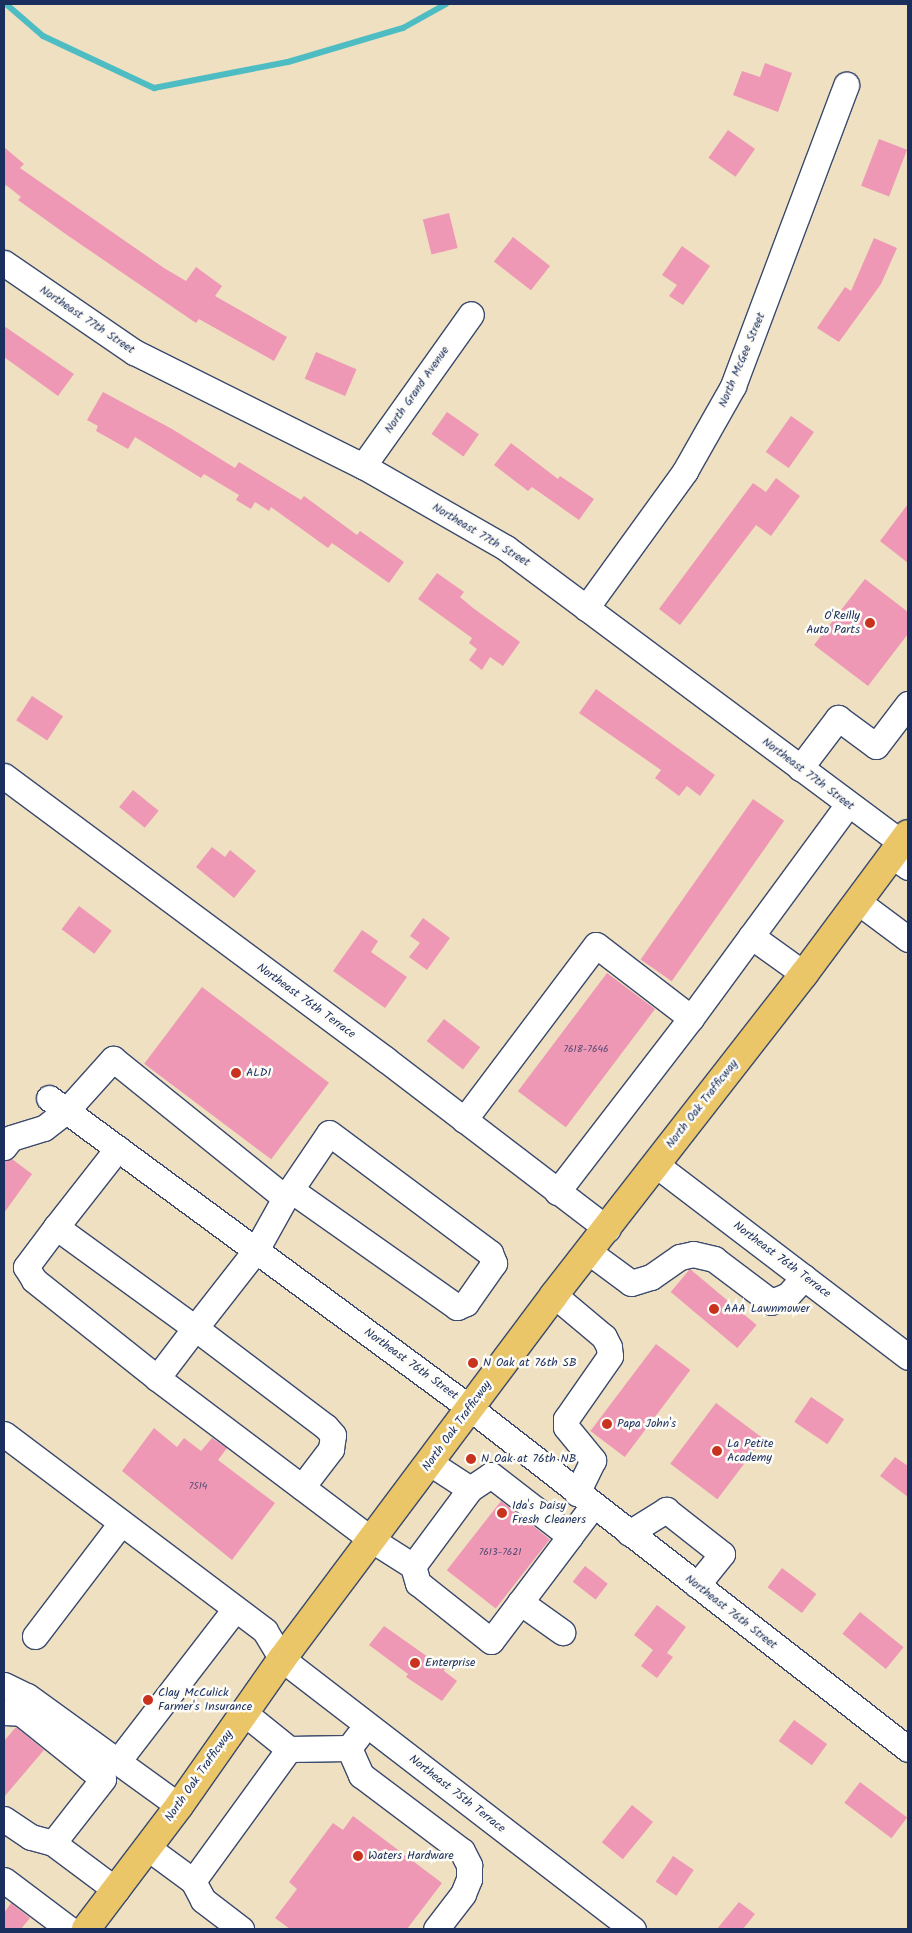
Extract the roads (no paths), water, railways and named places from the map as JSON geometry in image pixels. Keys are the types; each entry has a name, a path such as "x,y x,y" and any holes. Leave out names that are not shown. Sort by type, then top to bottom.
{"main road":[{"name":"North Oak Trafficway","path":"84,1928 148,1848 282,1658 430,1463 554,1295 804,974 856,901 902,849"}],"street":[{"name":"North McGee Street","path":"586,608 685,471 733,386 846,85"},
{"name":"Northeast 77th Street","path":"4,263 134,352 363,466 506,548 848,804 902,849"},
{"name":"North Grand Avenue","path":"363,466 471,314"},
{"path":"800,768 838,718 876,746 908,704"},
{"name":"Northeast 76th Terrace","path":"4,776 607,1229"},
{"path":"557,1192 691,1018 848,804"},
{"path":"856,901 908,939"},
{"path":"751,936 804,974"},
{"path":"464,1120 596,945 691,1018"},
{"path":"6,1136 44,1128 58,1104 113,1059 288,1194 457,1307 466,1303 494,1263 490,1253 329,1133 288,1194 256,1250 157,1378"},
{"name":"Northeast 76th Street","path":"58,1104 470,1408 908,1749"},
{"path":"118,1148 26,1266 34,1280 157,1378 372,1540 413,1566 418,1583 491,1641 570,1536 585,1499 593,1460 566,1427 566,1418 610,1356 609,1347 604,1337 554,1295"},
{"name":"Northeast 76th Terrace","path":"656,1164 908,1357"},
{"path":"56,1227 195,1328 326,1427 332,1436 331,1449 302,1487"},
{"path":"589,1252 630,1283 650,1277 680,1257 694,1254 714,1258 771,1302 788,1295 804,1277"},
{"name":"Northeast 75th Terrace","path":"4,1434 265,1632 282,1658 633,1929"},
{"path":"430,1463 470,1489"},
{"path":"413,1566 470,1489 490,1475 570,1536"},
{"path":"629,1533 666,1510 722,1554 697,1585"},
{"path":"35,1636 121,1523"},
{"path":"520,1602 562,1632"},
{"path":"118,1762 234,1609"},
{"path":"4,1685 27,1696 179,1806"},
{"path":"4,1712 21,1713 103,1779 53,1843"},
{"path":"243,1712 289,1749 349,1748"},
{"path":"349,1748 366,1724"},
{"path":"349,1748 361,1775 462,1851 466,1858 469,1879 463,1894 436,1929"},
{"path":"193,1881 289,1749"},
{"path":"4,1819 31,1836 53,1843 116,1890"},
{"path":"148,1848 193,1881 203,1900 242,1929"},
{"path":"4,1880 84,1928"}],"waterway":[{"path":"6,4 43,36 154,88 288,62 403,28 446,4"}],"place":[{"name":"O'Reilly Auto Parts","path":"870,623"},
{"name":"ALDI","path":"236,1073"},
{"name":"AAA Lawnmower","path":"714,1309"},
{"name":"N Oak at 76th SB","path":"473,1363"},
{"name":"Papa John's","path":"607,1424"},
{"name":"La Petite Academy","path":"717,1451"},
{"name":"N Oak at 76th NB","path":"471,1459"},
{"name":"Ida's Daisy Fresh Cleaners","path":"502,1513"},
{"name":"Enterprise","path":"415,1663"},
{"name":"Clay McCulick Farmer's Insurance","path":"148,1700"},
{"name":"Waters Hardware","path":"358,1856"}]}
